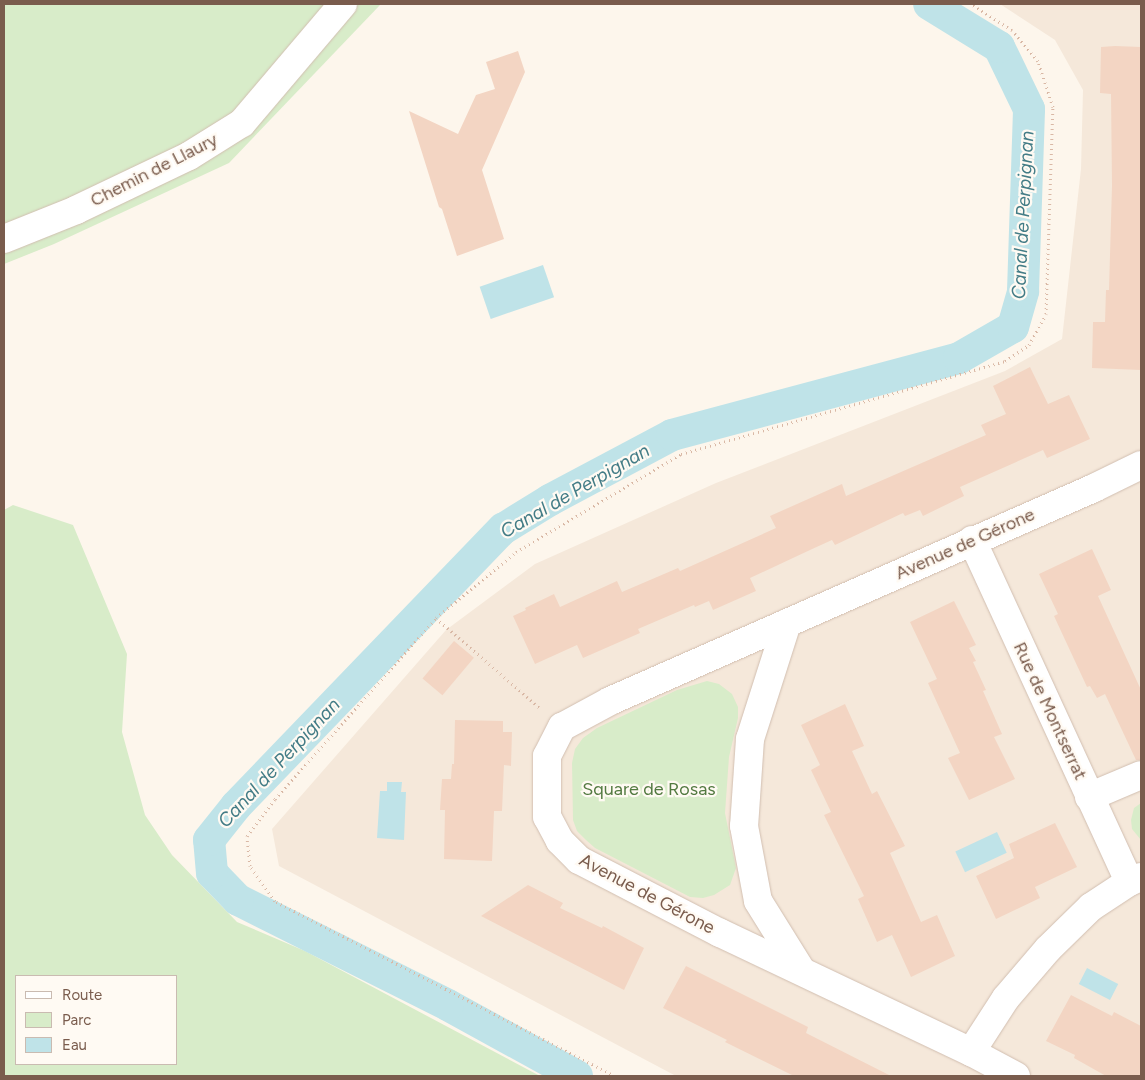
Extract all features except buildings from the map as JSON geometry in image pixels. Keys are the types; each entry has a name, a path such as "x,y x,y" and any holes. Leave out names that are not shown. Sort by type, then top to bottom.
{"street":[{"name":"Chemin de Llaury","path":"4,239 76,210 189,156 242,123 343,4"},
{"name":"Avenue de Gérone","path":"1016,1076 971,1052 720,933 579,860 560,841 547,817 547,756 562,727 610,701 972,540 1094,488 1141,464"},
{"name":"Rue de Montserrat","path":"972,540 1089,797 1135,879"},
{"path":"787,623 750,739 744,826 758,901 801,970"},
{"path":"1089,797 1141,775"},
{"path":"971,1052 1006,998 1048,949 1091,907 1135,879"}],"path":[{"path":"614,1076 275,901 250,866 248,836 275,798 436,618 516,552 681,454 1005,361 1029,345 1046,314 1053,107 1038,61 1012,30 971,4"},
{"path":"436,618 562,727"}],"shaded area":[{"path":"1000,4 1141,4 1141,1076 676,1076 279,866 272,829 446,630 535,564 716,483 1005,371 1062,339 1081,169 1083,90 1055,40"}],"green space":[{"path":"4,4 381,4 229,163 54,244 4,264"},
{"path":"13,505 73,525 127,654 122,732 145,815 172,855 237,922 305,951 540,1076 4,1076 4,510"},
{"name":"Square de Rosas","path":"707,681 719,684 732,694 738,707 738,718 729,757 725,813 736,868 730,885 714,895 703,898 690,897 595,848 577,831 573,820 572,763 575,749 583,738 597,728 677,690"},
{"path":"1141,803 1141,840 1132,829 1131,820 1134,808"}],"water":[{"path":"543,265 554,297 491,319 480,287"},
{"path":"387,782 402,782 401,792 406,792 404,840 377,838 380,791 387,791"},
{"path":"997,832 1007,853 965,872 955,851"},
{"path":"1087,968 1118,984 1110,1000 1079,984"}],"waterway":[{"name":"Canal de Perpignan","path":"577,1076 448,1005 238,900 212,873 209,840 236,806 503,529 550,500 672,435 959,358 1013,327 1023,291 1029,109 999,47 929,4"}]}
